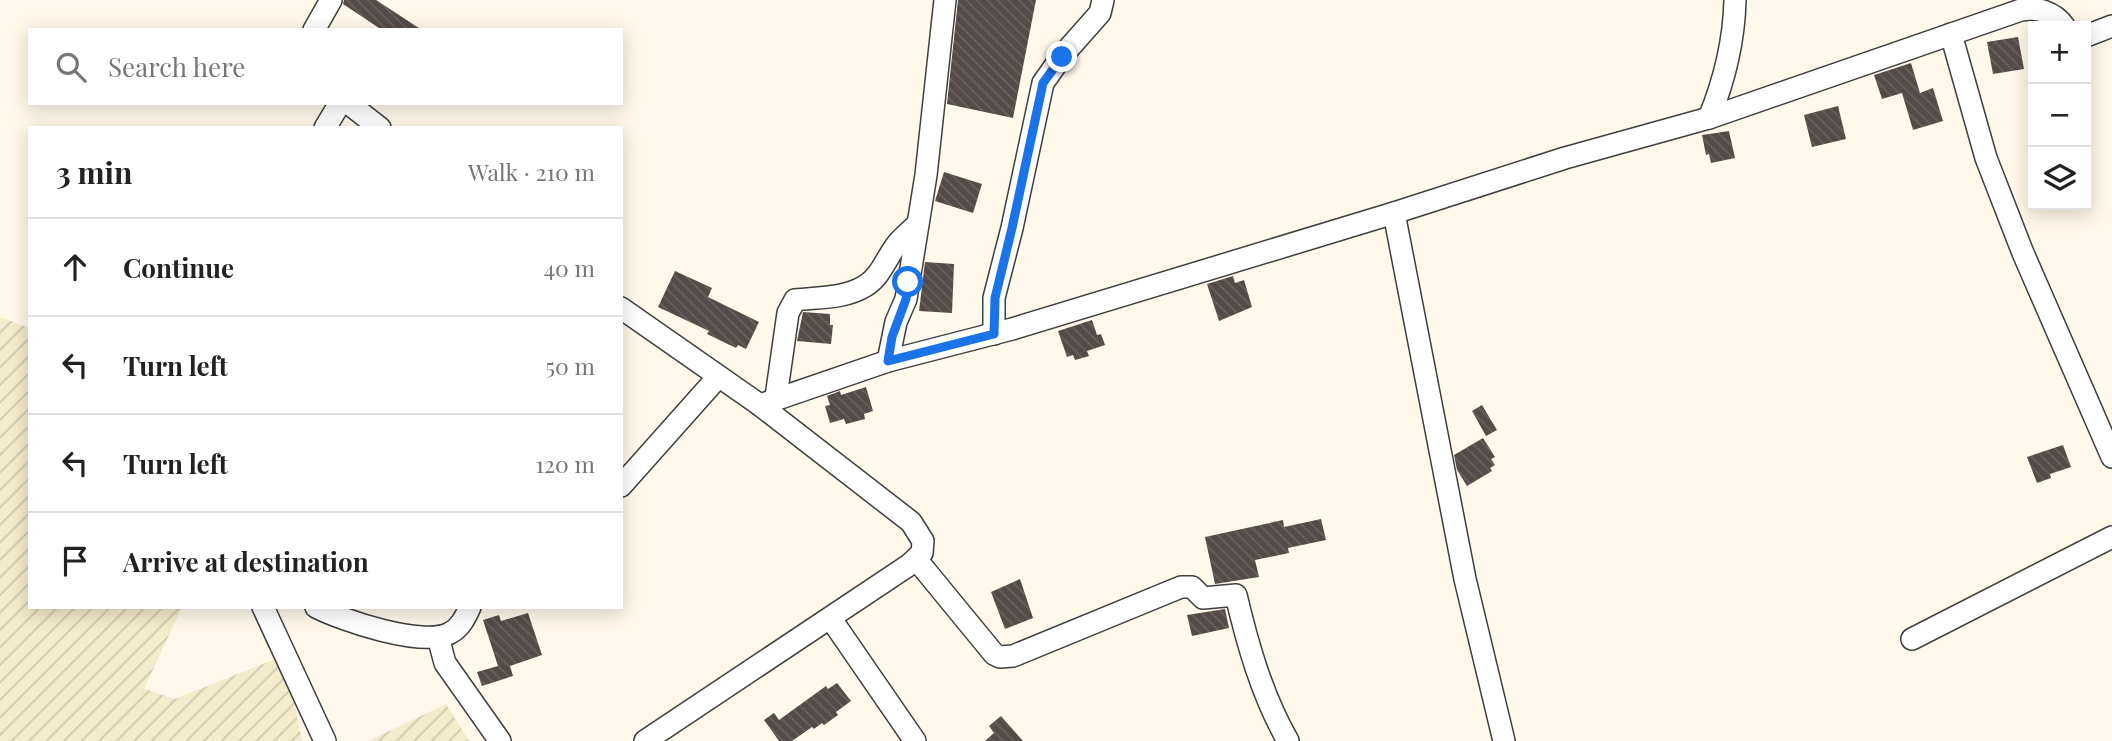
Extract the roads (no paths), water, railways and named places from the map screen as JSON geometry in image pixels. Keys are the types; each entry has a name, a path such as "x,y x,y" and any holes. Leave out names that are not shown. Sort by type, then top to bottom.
{"street":[{"path":"315,28 331,0"},
{"path":"888,361 894,330 906,299 926,174 945,0"},
{"path":"994,334 995,298 1043,83 1100,13 1103,0"},
{"path":"1709,118 1725,73 1734,28 1735,0"},
{"path":"768,401 888,361 994,334 1394,213 1565,158 1709,118 2030,8 2051,14 2059,21"},
{"path":"2091,34 2112,26"},
{"path":"1951,34 1986,158 2023,253 2112,457"},
{"path":"326,126 339,105"},
{"path":"351,105 377,126"},
{"path":"1394,213 1465,579 1504,741"},
{"path":"768,401 788,313 795,300 817,299 854,291 867,285 877,275 898,243 918,223"},
{"path":"623,309 718,377 768,401 911,522 923,541 922,553 916,559 831,619 645,741"},
{"path":"623,484 718,377"},
{"path":"1912,639 2112,537"},
{"path":"916,559 994,654 1000,657 1013,656 1181,587 1192,587 1203,598 1236,595 1248,647 1271,711 1288,741"},
{"path":"264,609 325,741"},
{"path":"321,609 358,624 426,638 450,634 469,609"},
{"path":"831,619 915,741"},
{"path":"438,637 445,663 500,741"}]}
